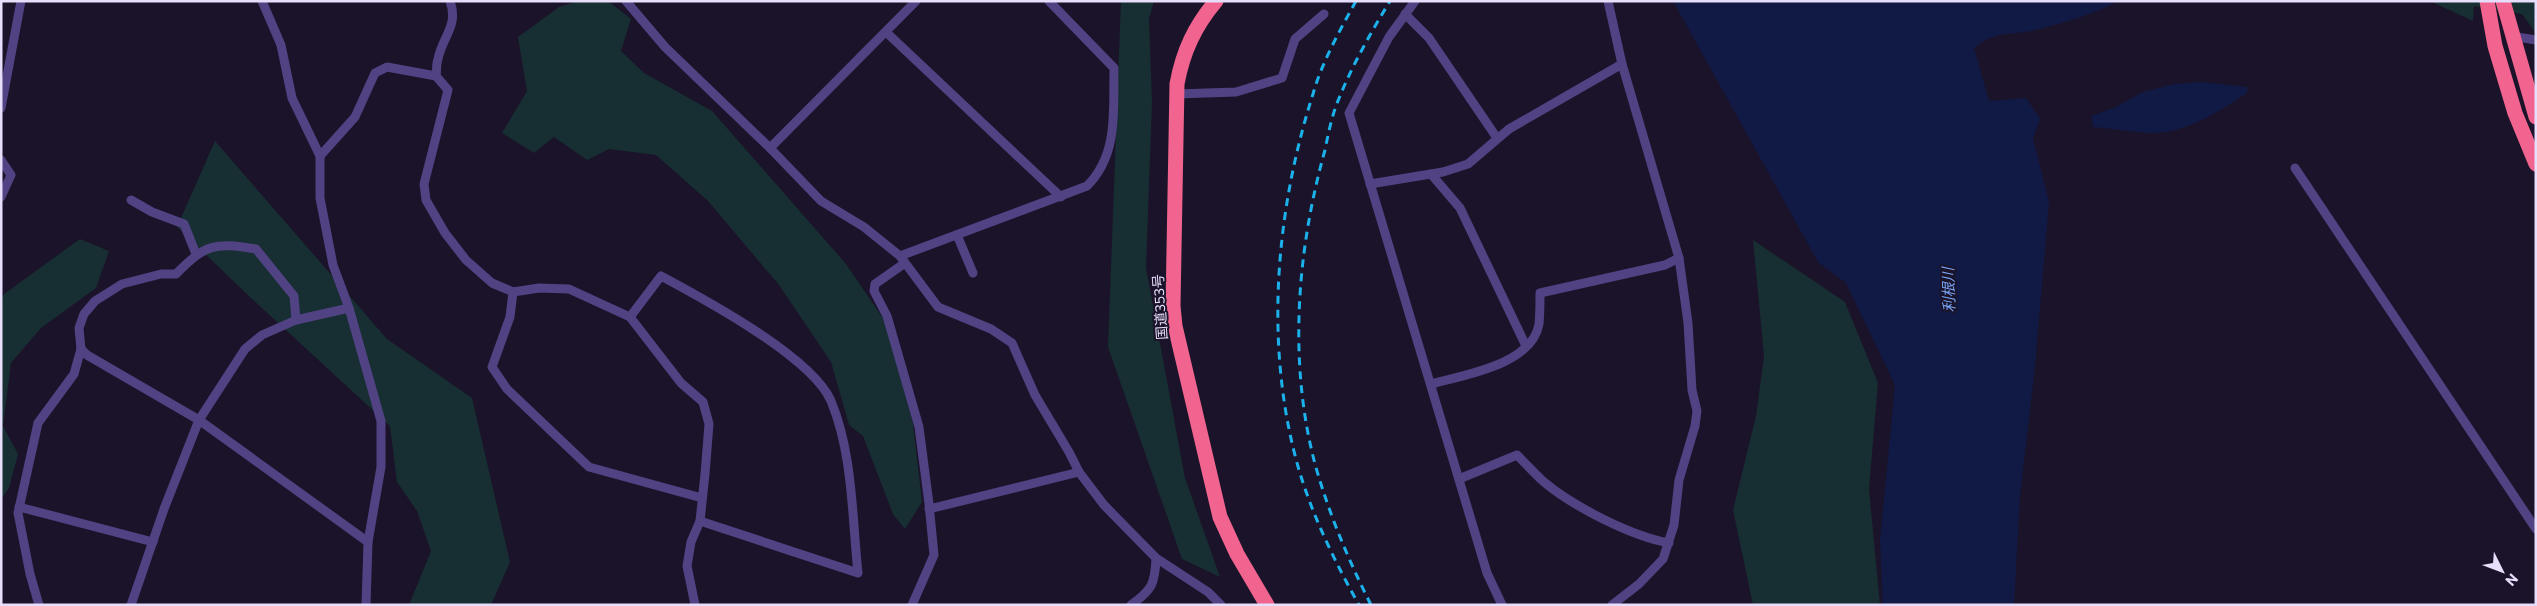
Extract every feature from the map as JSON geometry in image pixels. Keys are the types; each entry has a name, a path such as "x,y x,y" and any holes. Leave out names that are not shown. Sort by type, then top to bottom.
{"highway":[{"name":"国道353号","path":"1216,1 1202,17 1189,40 1181,61 1176,94 1175,326 1220,517 1237,554 1267,605"},
{"path":"2489,6 2495,46 2515,113 2536,164"},
{"path":"2504,7 2536,117"}],"street":[{"path":"1,108 20,1"},
{"path":"262,1 281,45 292,98 320,156 320,198 333,265 349,308 381,421 382,467 368,542 366,605"},
{"path":"436,76 438,58 449,33 454,13 450,1"},
{"path":"626,1 665,47 770,148 821,202 864,227 902,260 938,307 992,329 1012,343 1035,395 1079,472 1104,506 1156,558 1208,592 1221,605"},
{"path":"770,148 916,1"},
{"path":"912,605 934,555 929,509 919,427 887,316 874,291 875,284 902,260 957,235 1087,186 1104,164 1113,135 1114,68 1049,1"},
{"path":"1414,1 1390,37 1349,113 1487,573 1502,605"},
{"path":"1608,1 1622,64 1679,258 1688,322 1692,390 1696,411 1695,426 1679,480 1674,525 1663,559 1651,573 1612,605"},
{"path":"1176,94 1236,92 1282,78 1295,39 1324,14"},
{"path":"1405,14 1429,38 1497,138"},
{"path":"886,32 1061,197"},
{"path":"2511,36 2536,40"},
{"path":"1370,184 1430,174 1468,164 1509,129 1622,64"},
{"path":"320,156 355,117 375,73 387,68 436,76 448,90 424,184 426,200 445,233 466,260 492,283 514,292 539,288 569,289 630,317 681,383 703,402 708,424 700,521 691,542 687,566 695,605"},
{"path":"1,160 11,175 1,197"},
{"path":"2295,168 2536,529"},
{"path":"1430,174 1460,208 1526,346"},
{"path":"131,200 152,212 184,224 196,254"},
{"path":"957,235 974,273"},
{"path":"39,605 30,574 18,513 19,507 38,423 74,374 81,349 79,328 84,314 95,301 122,284 161,274 176,274 196,254 215,246 256,249 294,296 296,320"},
{"path":"1431,384 1489,370 1526,346 1534,336 1539,325 1540,293 1665,265 1679,258"},
{"path":"630,317 661,276 714,304 808,369 830,400 846,450 858,574 700,521"},
{"path":"514,292 510,317 492,367 507,389 590,467 702,498"},
{"path":"131,605 199,420 245,349 262,335 296,320 349,308"},
{"path":"81,349 87,355 199,420 368,542"},
{"path":"1459,479 1517,455 1544,482 1578,505 1648,539 1669,543"},
{"path":"929,509 1079,472"},
{"path":"19,507 153,542"},
{"path":"1131,605 1148,592 1155,578 1156,558"}],"green space":[{"path":"579,1 608,1 631,19 621,51 644,73 712,111 846,264 885,321 913,423 922,502 905,529 893,514 863,436 849,425 831,362 779,285 708,201 656,155 609,149 587,160 554,137 534,153 502,133 527,91 518,37 559,7"},
{"path":"1121,1 1154,1 1149,19 1152,102 1146,268 1185,478 1220,577 1182,559 1108,347"},
{"path":"2430,1 2536,1 2536,33 2522,14 2474,6 2473,21"},
{"path":"215,141 387,339 472,398 510,562 491,605 409,605 431,551 417,511 397,482 390,426 177,227"},
{"path":"80,239 109,251 96,288 41,328 11,363 3,426 18,454 9,488 1,499 1,301 4,294"},
{"path":"1753,240 1845,302 1878,383 1869,489 1880,605 1753,605 1733,510 1756,416 1764,356"}],"water":[{"name":"利根川","path":"1673,1 2118,1 2090,14 2060,24 2031,31 1998,35 1974,48 1989,101 2026,98 2040,119 2033,138 2049,202 2035,366 2020,496 2014,605 1883,605 1880,540 1895,385 1846,283 1818,262"},
{"path":"2201,82 2247,87 2247,93 2200,121 2161,133 2093,127 2091,116 2116,107 2143,92 2175,84"}],"railway":[{"path":"1356,1 1321,70 1300,139 1283,233 1278,329 1281,377 1288,424 1299,470 1325,539 1359,605"},
{"path":"1371,605 1326,501 1315,464 1301,386 1299,306 1302,266 1315,188 1336,106 1354,65 1390,1"}]}
